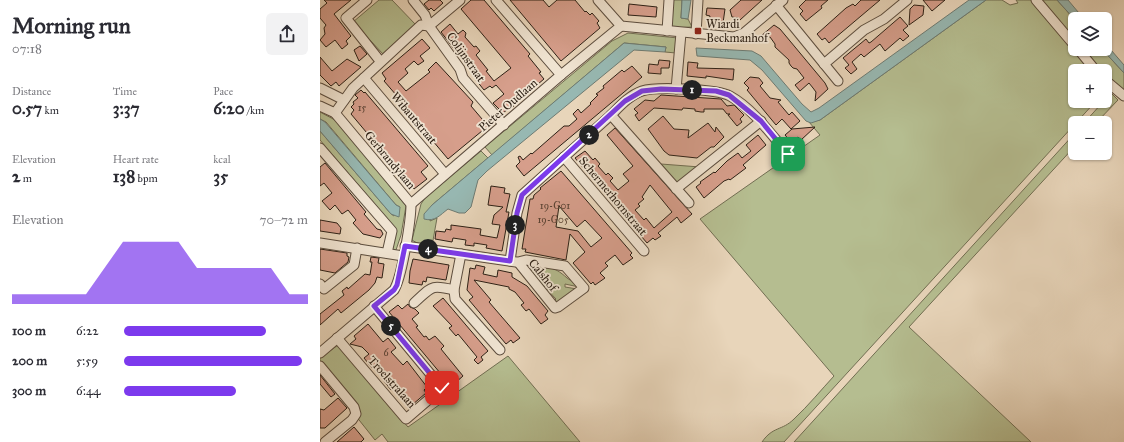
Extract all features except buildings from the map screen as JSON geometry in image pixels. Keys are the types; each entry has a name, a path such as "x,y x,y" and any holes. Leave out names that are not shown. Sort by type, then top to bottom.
{"street":[{"path":"367,0 346,18 380,61"},
{"name":"Colijnstraat","path":"413,0 425,15 428,26 460,69 463,78 504,125"},
{"path":"335,113 353,88 380,61 421,25 428,26 460,0"},
{"path":"496,0 561,75"},
{"path":"598,0 621,26 734,37 744,33 779,3 838,81"},
{"path":"667,31 669,0"},
{"path":"696,34 698,0"},
{"path":"824,64 864,30 884,19 907,0"},
{"path":"1036,0 1068,38"},
{"name":"Pieter Oudlaan","path":"411,204 561,75 621,26"},
{"path":"676,89 681,33"},
{"path":"1084,56 1090,64"},
{"name":"Wibautstraat","path":"364,78 445,174"},
{"path":"1112,86 1124,96"},
{"path":"320,88 344,100"},
{"path":"689,203 611,115 625,101 642,91 676,89 716,91 729,95 761,121 788,154"},
{"name":"Gerbrandylaan","path":"320,106 335,113 411,204 405,246 397,285 394,290 321,350"},
{"name":"Schermerhornstraat","path":"514,262 517,213 522,195 611,115"},
{"path":"676,189 761,121"},
{"path":"320,148 392,232 387,253"},
{"name":"Schermerhornstraat","path":"564,157 644,251"},
{"path":"320,242 403,256"},
{"name":"Calshof","path":"405,246 514,262 526,260 565,266 584,288 558,308 555,308 514,262"},
{"path":"320,284 324,289 354,265 357,248"},
{"path":"461,254 454,290 454,299 500,350"},
{"path":"414,303 430,289 437,286 454,290"},
{"name":"Troelstralaan","path":"337,338 406,419 442,388 374,306"},
{"path":"320,366 354,407 356,414 352,420 326,442"}],"green space":[{"path":"379,0 392,0 416,25 383,54 353,22"},
{"path":"673,0 682,0 681,18 688,19 692,27 670,28"},
{"path":"986,0 1002,0 1010,5 1018,3 1016,0 1032,0 1068,43 1068,56 1079,56 1086,64 1068,64 1068,108 1090,108 1082,116 1068,116 1068,132 784,442 762,442 770,433 790,423 834,376 700,219 820,135 809,122 820,120"},
{"path":"1038,0 1057,0 1068,12 1068,35"},
{"path":"628,33 678,38 676,53 665,52 666,47 624,43 492,155 485,147 612,41"},
{"path":"1086,56 1108,56 1124,73 1124,96 1112,85 1112,64 1093,64"},
{"path":"1112,94 1118,100 1112,106"},
{"path":"1098,108 1110,108 1103,116 1090,116"},
{"path":"320,112 337,121 406,206 401,235 396,250 391,250 395,228 320,140 320,131 391,214 394,216 400,207 396,205 326,122 320,119"},
{"path":"1068,141 1068,154 909,327 1031,442 794,442"},
{"path":"481,151 488,158 432,205 430,221 437,218 432,246 417,243 412,240 421,204 425,198"},
{"path":"661,164 700,167 678,184"},
{"path":"527,265 544,267 558,271 575,282 579,287 565,284 565,287 577,289 556,303 554,301 556,299 527,268 537,270 535,266"},
{"path":"338,345 408,427 508,356 580,442 388,442 382,434 375,440 320,371 320,358"}],"water":[{"path":"682,0 691,0 688,19 681,18"},
{"path":"969,0 986,0 820,120 811,123 806,121 762,70 750,60 697,56 696,48 752,51 761,56 802,104 811,112 819,108"},
{"path":"1057,0 1068,0 1078,12 1068,12"},
{"path":"624,43 666,47 665,52 634,50 487,171 478,180 471,207 465,213 459,213 448,209 434,219 424,219 424,214 432,205"},
{"path":"1112,51 1124,65 1124,73 1108,56 1112,56"},
{"path":"320,119 325,122 396,205 400,207 399,217 391,214 320,131"}],"place":[{"name":"Wiardi Beckmanhof","path":"698,31"}],"route":[{"path":"442,388 374,306 394,290 397,285 405,246 510,261 517,213 522,195 625,101 642,91 676,89 716,91 729,95 761,121 788,154"}]}
